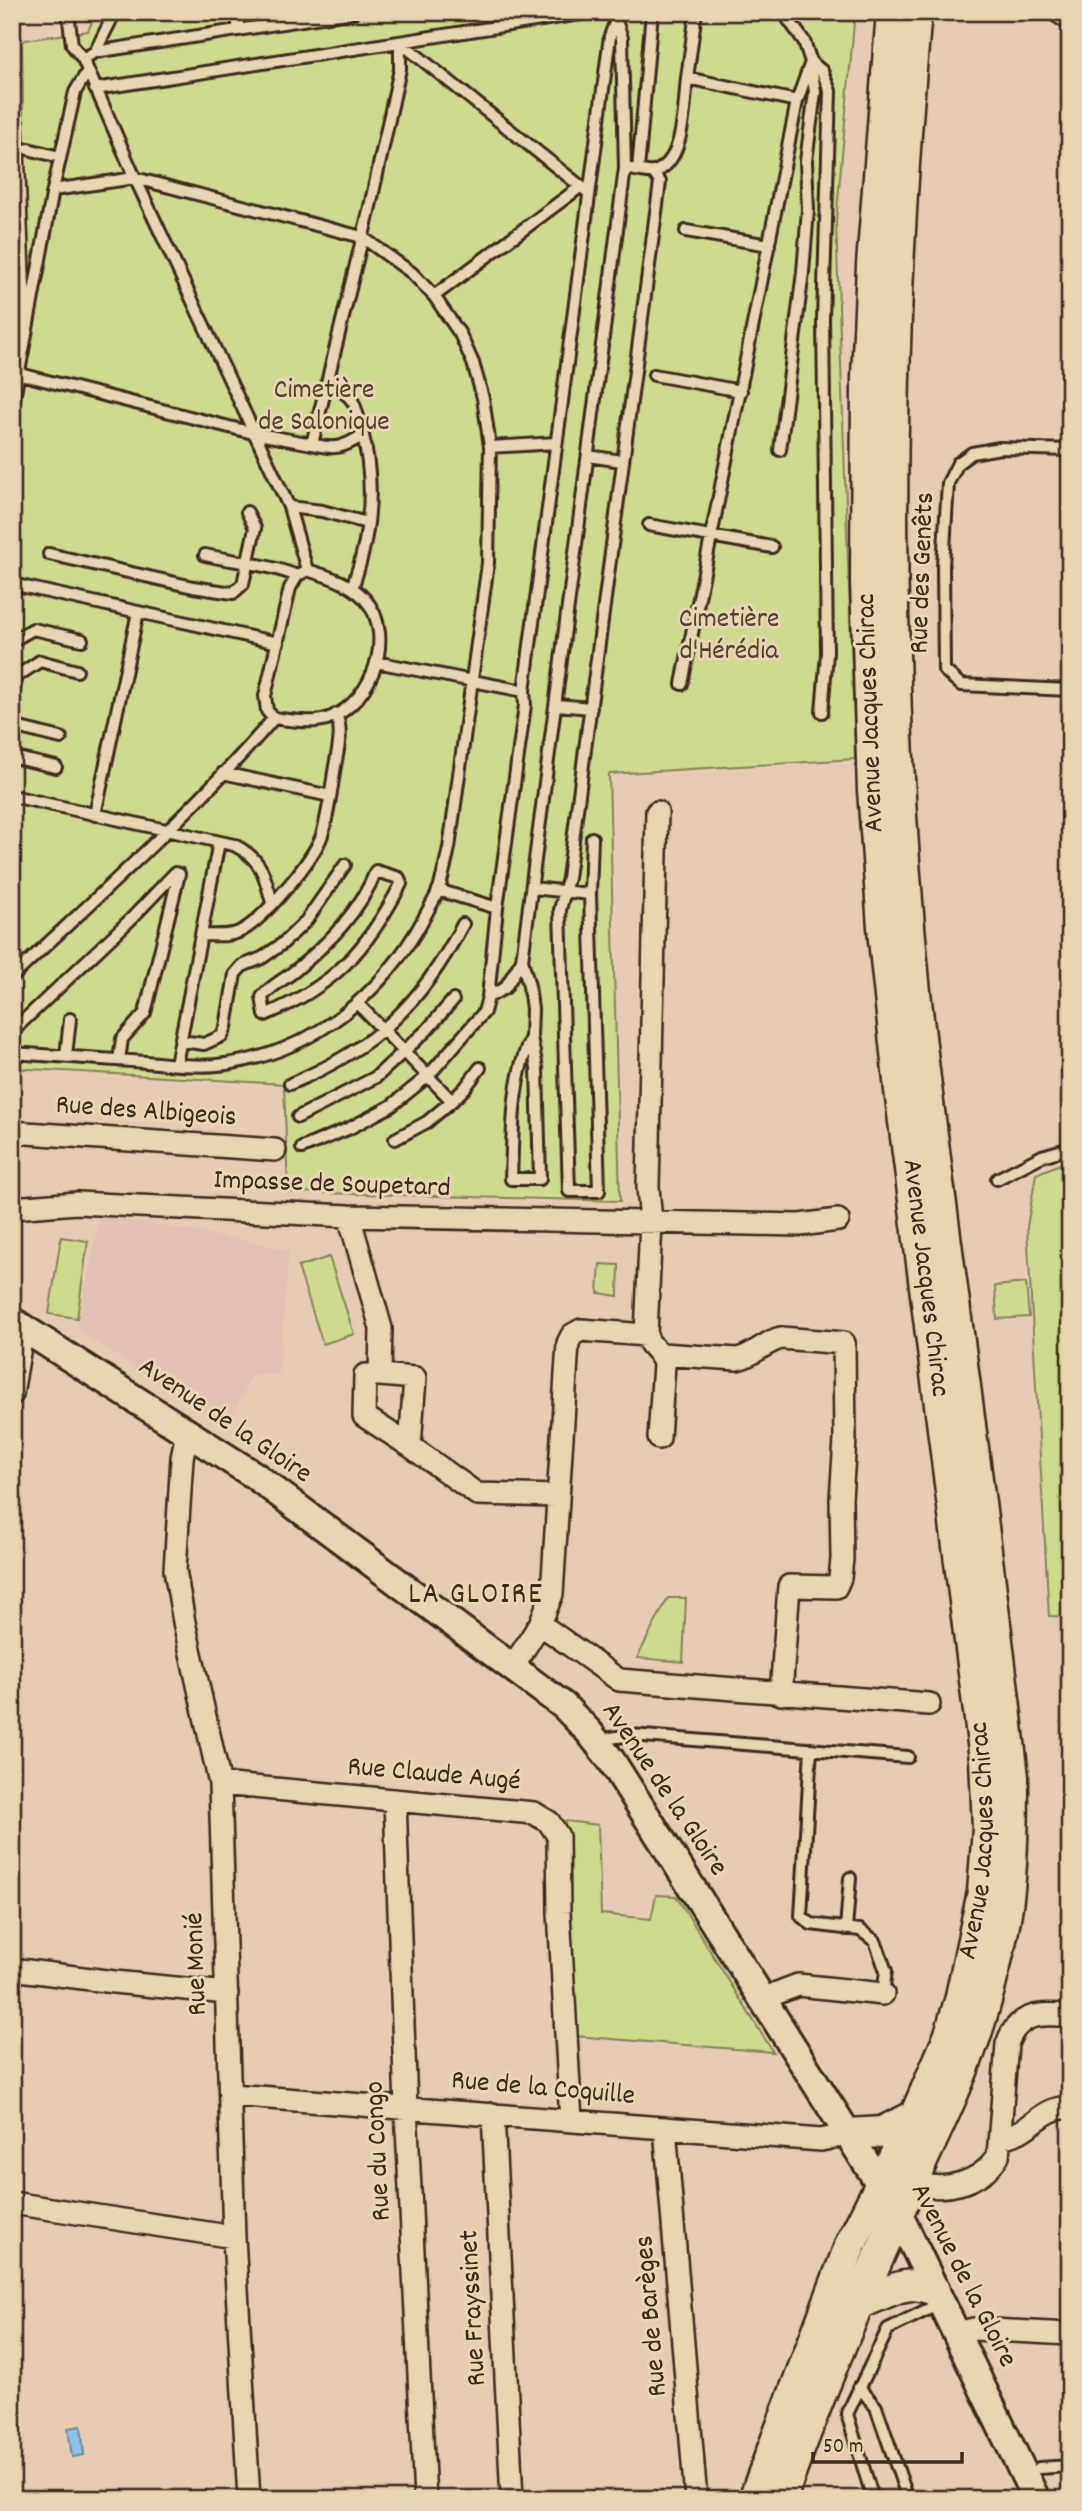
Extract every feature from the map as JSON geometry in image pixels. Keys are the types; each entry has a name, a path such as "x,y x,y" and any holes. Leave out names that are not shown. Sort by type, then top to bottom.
{"main road":[{"name":"Avenue Jacques Chirac","path":"754,2499 851,2243 915,2116 961,2001 983,1892 988,1828 984,1747 899,1077 884,940 873,790 866,582 867,377 880,140 892,12"},
{"name":"Avenue Jacques Chirac","path":"780,2499 821,2390 940,2123 981,2019 1009,1892 1013,1777 916,994 897,736 891,472 904,147 916,12"},
{"path":"849,2134 882,2132 915,2116"},
{"path":"860,2302 906,2284 916,2284 938,2296"}],"street":[{"path":"1059,12 1070,19"},
{"path":"12,124 19,298 12,325"},
{"path":"657,812 648,1187 651,1222 646,1335 651,1347 661,1354 737,1359 746,1358 772,1340 782,1338 844,1343 845,1440 840,1578 836,1587 789,1586 781,1694"},
{"name":"Rue des Albigeois","path":"12,1132 275,1150"},
{"name":"Impasse de Soupetard","path":"12,1208 86,1203 349,1216 800,1225 838,1220"},
{"path":"349,1216 381,1328 380,1375"},
{"path":"12,1394 21,1341 20,1326"},
{"name":"Avenue de la Gloire","path":"20,1326 254,1475 564,1706 599,1744 898,2213 1036,2499"},
{"path":"512,1668 540,1624 552,1594 568,1343 572,1335 581,1330 646,1335"},
{"path":"659,1438 664,1364 661,1354"},
{"path":"410,1446 415,1378 365,1375 363,1416 477,1494 557,1496"},
{"name":"Rue Monié","path":"190,1433 182,1458 175,1570 220,1784 234,2237 249,2499"},
{"path":"540,1624 619,1680 929,1704"},
{"name":"Rue Claude Augé","path":"220,1784 534,1813 549,1822 558,1836 559,1912 571,2121"},
{"name":"Rue du Congo","path":"395,1800 405,2107 425,2499"},
{"path":"12,1969 227,1993"},
{"path":"764,2001 798,1985 883,1994"},
{"path":"912,2182 935,2186 956,2184 978,2177 990,2169 998,2156 1007,2044 1012,2029 1026,2019 1041,2014 1070,2016"},
{"name":"Rue de la Coquille","path":"230,2095 821,2140 849,2134"},
{"path":"1000,2137 1013,2137 1046,2111 1061,2107 1070,2108"},
{"name":"Rue Frayssinet","path":"493,2115 512,2499"},
{"name":"Rue de Barèges","path":"665,2128 696,2499"},
{"path":"12,2203 234,2237"},
{"path":"956,2333 974,2329 1070,2334"}],"lane":[{"path":"68,12 72,45 83,60 135,178 289,507 302,573 290,588 265,696 267,711 274,718 318,721 353,703 364,689 376,662 380,636 375,616 365,599 334,578 302,573 276,568 247,564 205,555"},
{"path":"95,52 115,12"},
{"path":"236,12 239,30"},
{"path":"83,60 95,52 354,12"},
{"path":"95,89 593,12"},
{"path":"638,170 652,12"},
{"path":"625,169 653,172 673,160 678,146 696,12"},
{"path":"780,450 803,272 808,210 806,161 815,92 811,62 804,41 783,12"},
{"path":"531,1037 523,1057 516,1095 511,1179 540,1179 537,1068 531,1037 529,986 522,960 625,169 622,38 614,17"},
{"path":"302,1148 350,1128 391,1106 428,1076 484,1012 525,705 524,691 585,190 614,17"},
{"path":"400,42 585,190"},
{"path":"312,444 400,69 400,42"},
{"path":"682,684 797,101 811,62"},
{"path":"811,62 822,71 830,91 823,318 827,653 821,712"},
{"path":"12,409 16,373 60,157 75,92 87,72"},
{"path":"687,78 797,101"},
{"path":"28,149 60,157"},
{"path":"592,838 590,894 599,1191 569,1191 561,909 591,708 660,182 653,172"},
{"path":"12,1053 223,1065 258,1058 297,1043 332,1024 358,1004 388,974 439,890 456,809 488,563 490,447 483,398 460,334 434,296 412,273 362,237 135,178 53,190"},
{"path":"434,296 585,190"},
{"path":"687,230 769,246"},
{"path":"16,373 253,433 331,449 348,445 363,436"},
{"path":"654,375 741,391"},
{"path":"327,384 342,391 353,402 372,484 364,556 352,588"},
{"path":"490,447 556,443"},
{"name":"Rue des Genêts","path":"1070,450 1000,448 972,453 958,463 948,483 943,566 944,670 961,685 1070,690"},
{"path":"588,456 622,461"},
{"path":"289,507 322,511 367,523"},
{"path":"49,554 193,587 233,593 243,584 255,528 247,512"},
{"path":"649,525 772,547"},
{"path":"12,584 278,643"},
{"path":"94,815 138,612"},
{"path":"12,641 33,629 82,640"},
{"path":"12,696 17,676 40,661 77,671"},
{"path":"376,662 524,691"},
{"path":"556,705 591,708"},
{"path":"201,935 220,936 239,932 257,919 307,864 321,837 330,796 341,728 336,714"},
{"path":"12,977 166,831 274,718"},
{"path":"12,726 61,738"},
{"path":"12,757 56,767"},
{"path":"223,774 330,796"},
{"path":"12,796 234,845 248,852 258,863 266,879 272,903"},
{"path":"176,1064 219,842"},
{"path":"181,1041 204,1044 222,1036 235,974 242,966 262,958 282,944 306,921 345,865"},
{"path":"376,871 399,878 401,884 393,900 371,936 349,963 296,1002 265,1015 262,997 316,954 339,931 357,906 376,871"},
{"path":"12,1034 175,873 179,874 145,1013 122,1039 120,1060"},
{"path":"532,888 590,894"},
{"path":"439,890 497,908"},
{"path":"290,1084 323,1070 384,1031 409,1005 437,969 463,924"},
{"path":"488,997 505,988 522,960"},
{"path":"298,1117 376,1077 427,1031 453,1000"},
{"path":"358,1004 452,1101"},
{"path":"66,1056 70,1019"},
{"path":"395,1139 427,1122 465,1088 480,1068"},
{"path":"997,1179 1042,1156 1070,1148"},
{"path":"599,1744 611,1738 631,1735 908,1757"},
{"path":"811,1749 801,1916 811,1924 860,1930 875,1941 886,1971 883,1994"},
{"path":"846,1929 850,1878"},
{"path":"873,2499 847,2414 888,2329 938,2296"},
{"path":"859,2387 876,2407 908,2499"},
{"path":"1039,2468 1070,2466"}],"shaded area":[{"path":"100,1215 255,1242 289,1251 279,1374 251,1375 228,1428 77,1330"}],"green space":[{"name":"Cimetière de Salonique","path":"96,12 855,12 836,222 855,759 609,774 620,1201 288,1192 284,1084 12,1068 12,380 26,311 22,43 25,40 88,31"},
{"path":"1060,1164 1070,1164 1070,1617 1049,1616 1027,1227 1036,1174"},
{"path":"61,1237 88,1241 77,1318 49,1314"},
{"path":"329,1257 354,1334 323,1344 298,1267"},
{"path":"600,1264 619,1265 618,1296 598,1293"},
{"path":"1026,1283 1029,1317 997,1319 995,1286"},
{"path":"668,1598 686,1598 683,1662 637,1658"},
{"path":"565,1821 598,1825 601,1914 651,1919 656,1895 676,1896 773,2052 575,2036"}],"water":[{"path":"81,2426 84,2455 72,2457 68,2428"}],"district":[{"name":"LA GLOIRE","path":"476,1596"}],"park label":[{"name":"Cimetière d'Hérédia","path":"729,637"}]}
